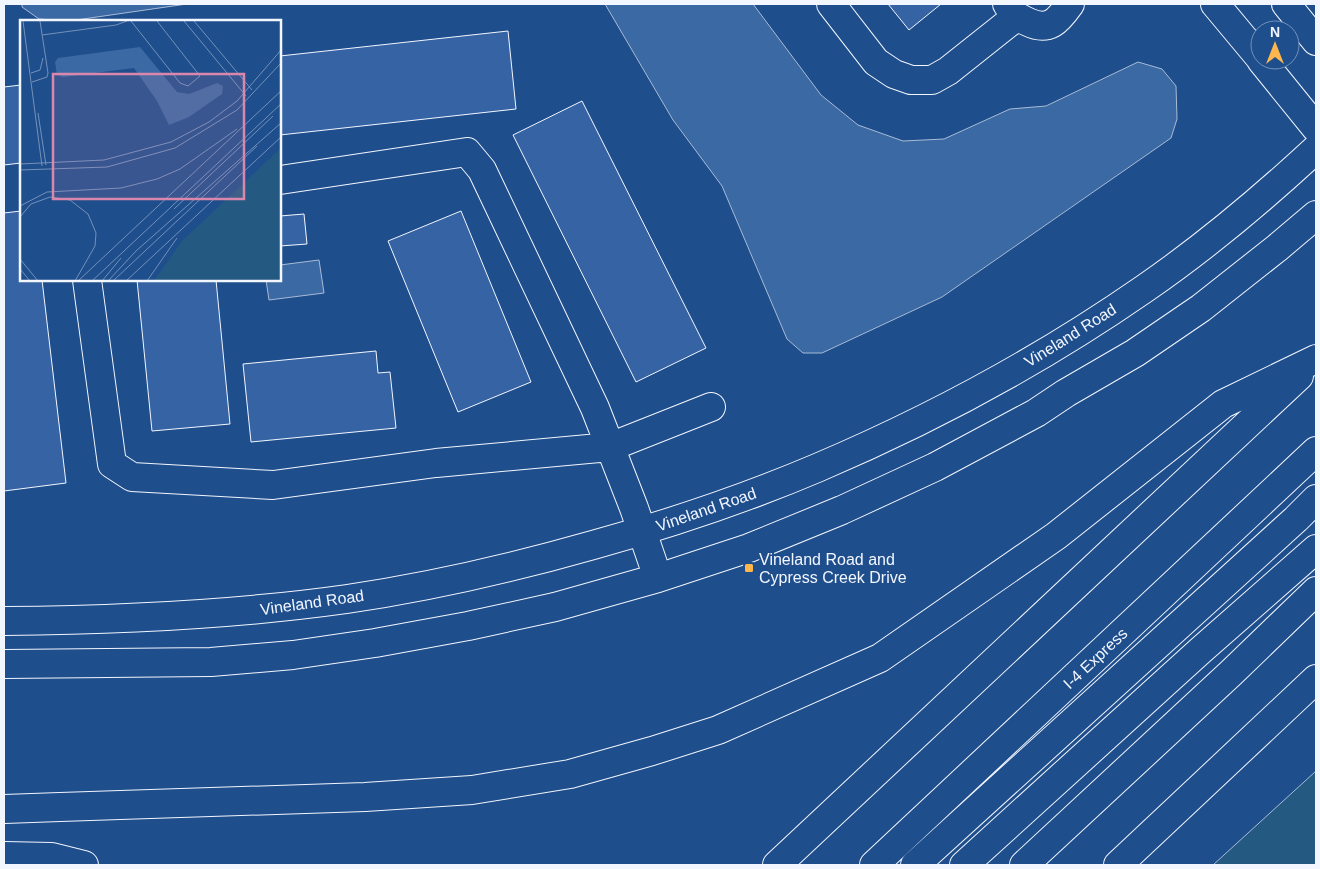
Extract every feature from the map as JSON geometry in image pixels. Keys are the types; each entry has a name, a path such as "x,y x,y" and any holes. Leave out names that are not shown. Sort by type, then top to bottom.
{"main road":[{"path":"831,4 876,62 894,74 910,80 932,80 948,71 1012,10 1037,27 1049,25 1061,16 1070,4"},
{"path":"1215,4 1250,46"},
{"path":"1286,4 1316,41"},
{"path":"1270,70 1316,128"},
{"name":"Vineland Road","path":"4,620 160,617 259,610 349,598 449,581 542,559 642,531 716,507 816,468 912,424 998,379 1082,330 1146,288 1215,236 1277,185 1316,149"},
{"path":"281,180 467,152 482,170 595,408 658,578"},
{"path":"4,664 211,662 293,655 375,643 468,626 555,607 658,578 749,548 842,510 935,467 1036,413 1134,353 1201,308 1277,248 1316,214"},
{"path":"88,281 112,464 132,477 272,486 436,463 610,447 711,407"},
{"path":"4,810 60,806 365,797 472,790 570,774 718,730 880,658 1056,536 1223,404 1316,359"},
{"path":"777,865 1316,359"},
{"name":"I-4 Express","path":"874,865 1316,451"},
{"path":"915,865 1316,499"},
{"path":"964,865 1194,656 1316,549"},
{"path":"1024,865 1231,673 1316,591"},
{"path":"1118,865 1316,679"},
{"path":"4,856 52,857 84,865"}],"shaded area":[{"path":"22,4 187,4 76,20 39,19 22,7"},
{"path":"605,4 753,4 821,95 858,125 903,141 944,139 1010,109 1046,106 1138,62 1162,69 1176,86 1177,119 1171,138 942,297 822,353 803,353 787,339 722,186 673,120"},
{"path":"319,260 324,293 269,300 266,281 281,281 281,265"},
{"path":"1316,771 1316,865 1213,865"}],"building":[{"path":"888,4 941,4 909,30"},
{"path":"508,31 516,109 281,135 281,56"},
{"path":"20,85 20,163 4,165 4,87"},
{"path":"582,101 706,348 636,382 513,135"},
{"path":"20,211 20,281 42,281 66,483 4,491 4,213"},
{"path":"461,211 531,382 458,412 388,241"},
{"path":"304,214 307,244 281,246 281,216"},
{"path":"137,281 216,281 230,424 152,431"},
{"path":"376,351 378,373 390,372 396,428 251,442 243,364"}],"place":[{"name":"Vineland Road and Cypress Creek Drive","path":"749,568"}]}
